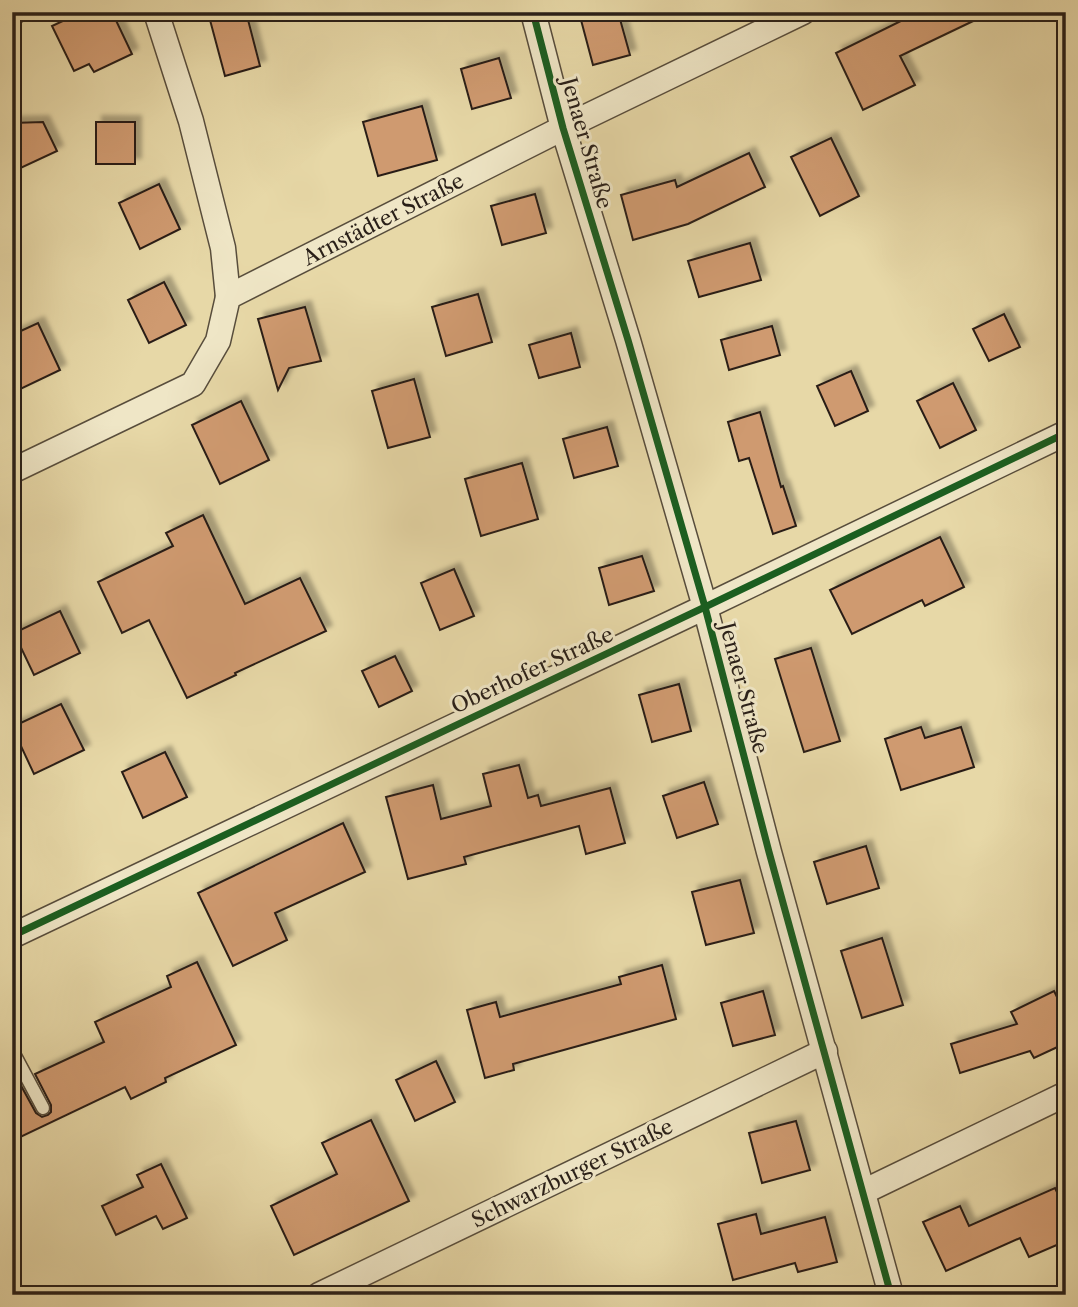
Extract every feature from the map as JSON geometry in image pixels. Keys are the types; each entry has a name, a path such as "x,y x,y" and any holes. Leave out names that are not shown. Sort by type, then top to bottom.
{"street":[{"path":"12,471 193,384 218,341 228,297 223,248 191,121 156,12"},
{"name":"Jenaer Straße","path":"533,12 563,128 705,607 769,852 891,1295"},
{"name":"Arnstädter Straße","path":"228,297 563,128 803,12"},
{"name":"Oberhofer Straße","path":"12,936 1066,433"},
{"name":"Schwarzburger Straße","path":"319,1295 825,1051"},
{"path":"863,1192 1066,1094"}],"lane":[{"path":"12,1050 43,1108"}],"building":[{"path":"82,12 112,12 132,54 94,72 89,64 74,71 52,26"},
{"path":"246,12 260,66 225,76 210,20"},
{"path":"618,12 630,55 593,65 581,20"},
{"path":"919,12 992,12 900,56 915,85 863,110 836,53"},
{"path":"499,58 511,98 472,109 461,69"},
{"path":"422,106 437,160 378,176 363,122"},
{"path":"43,122 57,151 12,172 12,123"},
{"path":"96,122 135,122 135,164 96,164"},
{"path":"831,138 859,196 820,216 791,157"},
{"path":"749,153 765,187 688,224 633,240 621,195 675,180 677,187"},
{"path":"159,184 180,229 140,249 119,203"},
{"path":"535,194 546,233 502,245 491,206"},
{"path":"750,243 761,280 699,297 688,261"},
{"path":"164,282 186,325 149,343 128,300"},
{"path":"478,294 492,342 446,356 432,307"},
{"path":"305,307 321,361 289,368 278,390 258,319"},
{"path":"1004,314 1020,347 989,361 973,329"},
{"path":"38,323 60,370 12,393 12,335"},
{"path":"772,326 780,355 729,370 721,340"},
{"path":"571,333 580,367 539,378 529,345"},
{"path":"851,371 868,411 835,426 817,386"},
{"path":"414,379 430,437 388,448 372,391"},
{"path":"953,383 976,430 940,448 917,401"},
{"path":"241,401 269,460 220,484 192,425"},
{"path":"760,412 781,487 783,486 796,526 773,534 749,458 739,461 728,422"},
{"path":"607,427 618,466 574,478 563,439"},
{"path":"522,463 538,519 481,536 465,479"},
{"path":"203,515 245,604 300,578 326,631 187,698 149,620 122,633 98,582 173,546 166,533"},
{"path":"940,537 964,587 925,606 922,600 852,634 830,590"},
{"path":"642,556 654,591 609,605 599,568"},
{"path":"454,569 474,616 440,630 421,583"},
{"path":"60,611 80,653 34,675 14,633"},
{"path":"811,648 840,741 804,752 775,659"},
{"path":"395,656 412,691 379,707 362,671"},
{"path":"679,684 691,731 652,742 639,695"},
{"path":"61,704 84,750 34,774 12,727"},
{"path":"921,727 925,738 961,727 974,767 901,790 885,739"},
{"path":"165,752 187,797 143,818 122,772"},
{"path":"519,765 528,798 538,795 541,806 610,788 625,843 586,854 579,826 464,857 466,864 408,879 386,797 433,785 441,819 491,806 483,774"},
{"path":"704,782 718,824 677,838 663,796"},
{"path":"343,823 365,872 275,913 287,940 233,966 198,893"},
{"path":"866,846 879,888 827,904 814,862"},
{"path":"740,880 754,933 706,945 692,892"},
{"path":"882,938 903,1005 862,1018 841,951"},
{"path":"197,962 236,1045 165,1078 166,1082 131,1099 125,1087 12,1141 12,1085 19,1082 36,1113 42,1117 48,1115 51,1105 35,1074 104,1042 95,1022 171,987 167,976"},
{"path":"662,965 676,1019 513,1064 514,1070 485,1078 467,1010 496,1002 500,1017 621,984 619,977"},
{"path":"763,991 775,1035 733,1046 721,1003"},
{"path":"1054,991 1066,1015 1066,1043 1034,1058 1030,1051 960,1073 951,1044 1017,1024 1011,1012"},
{"path":"436,1061 455,1102 415,1121 396,1080"},
{"path":"371,1120 409,1201 294,1255 271,1206 337,1174 322,1143"},
{"path":"796,1121 810,1170 762,1183 749,1133"},
{"path":"161,1164 187,1218 163,1229 156,1216 116,1235 102,1206 143,1187 137,1175"},
{"path":"1055,1188 1066,1211 1066,1241 1029,1257 1020,1238 946,1271 923,1222 960,1206 969,1226"},
{"path":"756,1214 761,1234 825,1217 837,1262 798,1272 795,1263 733,1280 718,1224"}],"cycle path":[{"path":"533,12 563,128 705,607 769,852 891,1295"},
{"path":"12,936 1066,433"}]}
